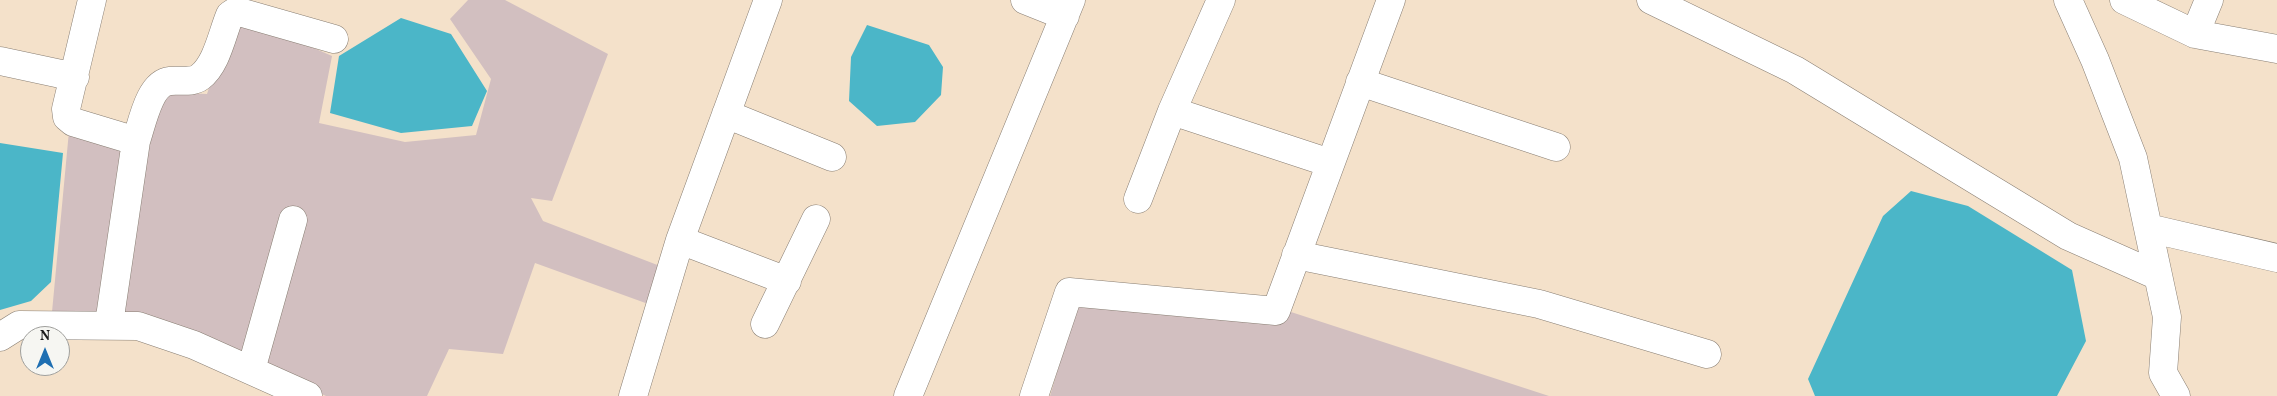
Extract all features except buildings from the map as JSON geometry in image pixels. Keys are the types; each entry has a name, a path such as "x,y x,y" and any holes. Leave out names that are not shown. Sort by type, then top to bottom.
{"street":[{"path":"92,0 66,109 67,117 73,122 136,141"},
{"path":"633,396 680,240 768,0"},
{"path":"908,396 1068,8 1025,0"},
{"path":"1138,199 1172,111 1221,0"},
{"path":"1034,396 1069,292 1276,311 1390,0"},
{"path":"1651,0 1794,70 2068,236 2158,276"},
{"path":"2068,0 2095,60 2133,158 2168,317 2163,373 2176,396"},
{"path":"2124,0 2196,34 2277,49"},
{"path":"2196,34 2209,0"},
{"path":"109,324 136,141 157,87 168,81 186,81 200,78 211,65 230,15 236,10 334,39"},
{"path":"0,61 75,77"},
{"path":"1360,82 1556,147"},
{"path":"1172,111 1330,163"},
{"path":"726,114 832,157"},
{"path":"765,324 816,218"},
{"path":"251,370 293,220"},
{"path":"2148,228 2277,258"},
{"path":"680,240 787,280"},
{"path":"1296,255 1539,304 1707,354"},
{"path":"2,333 19,325 109,324 138,326 194,345 301,394"}],"shaded area":[{"path":"468,0 505,0 608,54 552,201 531,198 543,221 660,266 651,305 535,263 503,354 449,349 427,396 326,396 149,316 52,312 69,131 142,139 161,92 207,94 234,13 332,56 319,123 405,142 476,135 491,79 450,19"},
{"path":"1077,305 1291,312 1549,396 1050,396"}],"water":[{"path":"401,18 451,34 487,91 472,126 401,133 330,113 339,56"},
{"path":"867,25 929,45 943,67 941,95 915,122 877,126 849,101 851,57"},
{"path":"0,143 63,153 51,282 31,301 0,310"},
{"path":"1911,191 1968,206 2072,270 2086,341 2057,396 1815,396 1808,379 1883,216"}]}
